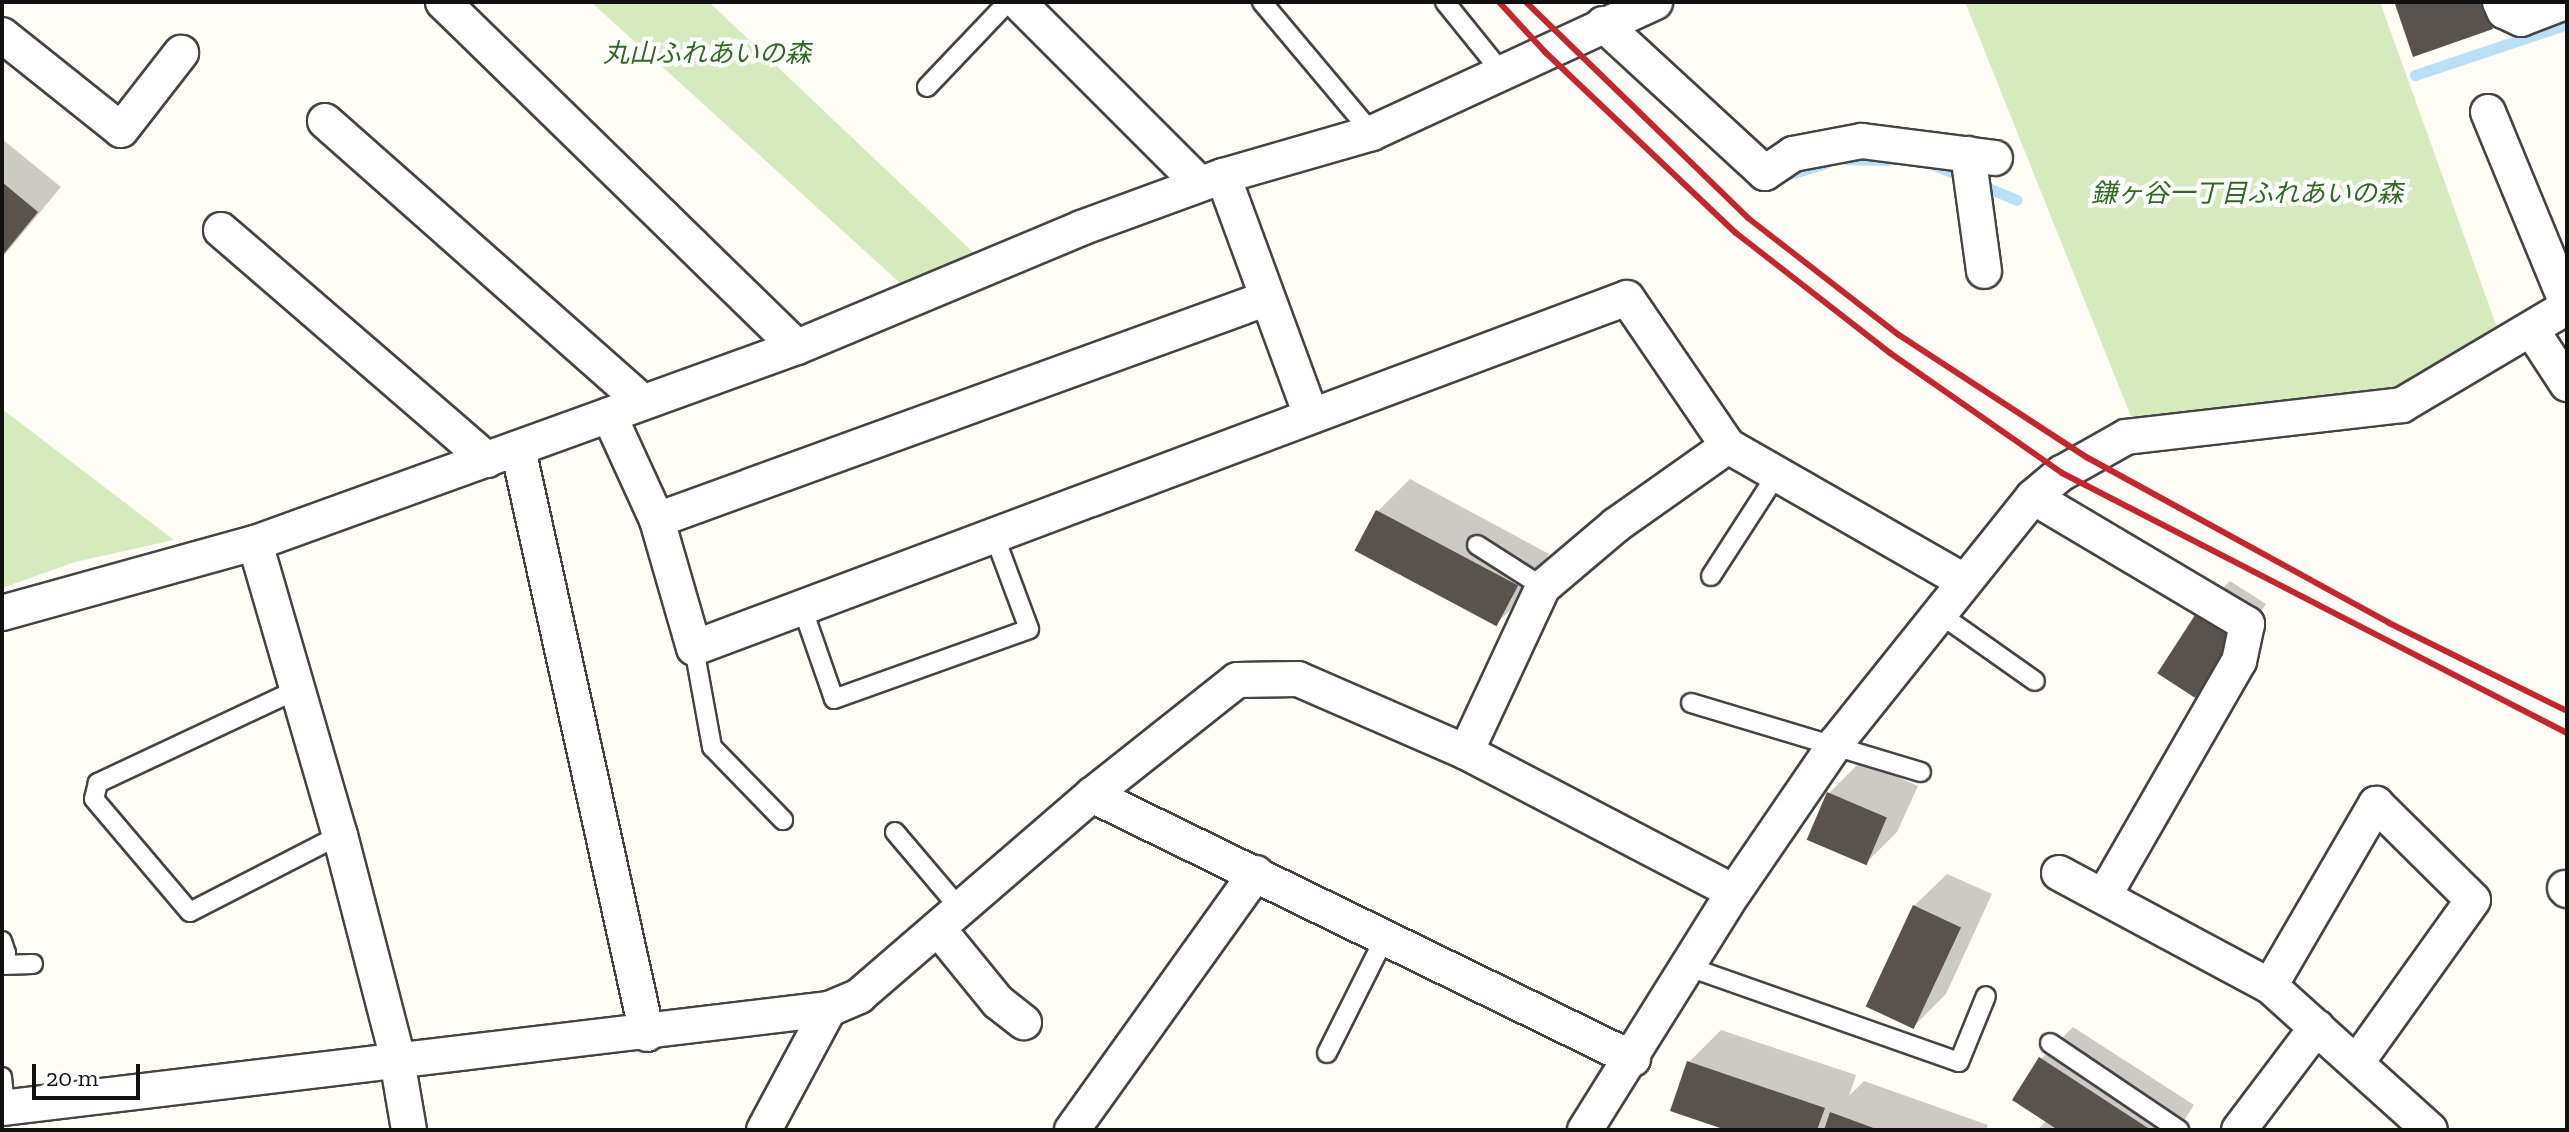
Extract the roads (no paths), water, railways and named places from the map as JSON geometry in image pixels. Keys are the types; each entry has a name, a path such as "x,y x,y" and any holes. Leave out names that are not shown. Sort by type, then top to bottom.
{"street":[{"path":"443,2 797,347"},
{"path":"1018,2 1211,180 1265,299 1311,415"},
{"path":"2,613 255,543 797,347 973,277 989,264 1211,180 1372,133 1655,2"},
{"path":"2500,2 2504,11 2521,19 2565,2"},
{"path":"1603,24 1765,173 1793,154 1862,141 1982,156 1984,271"},
{"path":"2,35 121,130 181,53"},
{"path":"1585,1130 1633,1059 1734,892 1836,743 2033,497 2062,473 2126,437 2402,405 2567,305 2488,112"},
{"path":"325,121 642,401"},
{"path":"221,230 503,454 647,1034"},
{"path":"609,415 657,520 694,648 1627,298 1728,446 1779,471 1964,581"},
{"path":"657,520 1265,299"},
{"path":"2531,329 2567,384"},
{"path":"1466,752 1543,587 1616,525 1728,446"},
{"path":"2033,497 2247,624 2239,661 2105,894"},
{"path":"255,543 294,691 340,835 395,1048 394,1063 409,1130"},
{"path":"3,1098 394,1063 829,1009 859,996 951,921 1092,795 1237,680 1298,679 1466,752 1734,892"},
{"path":"1092,795 1633,1059"},
{"path":"2270,986 2376,804 2473,900 2357,1062"},
{"path":"1072,1130 1256,873"},
{"path":"2059,873 2105,894 2270,986 2430,1130"},
{"path":"951,921 998,1002 1024,1022"},
{"path":"764,1130 829,1009"},
{"path":"2239,1130 2317,1027"}],"lane":[{"path":"927,87 1008,2"},
{"path":"1262,2 1372,133"},
{"path":"1445,2 1503,74"},
{"path":"1711,576 1779,471"},
{"path":"802,607 834,699 1029,629 994,535"},
{"path":"1477,545 1543,587"},
{"path":"1940,614 2035,681"},
{"path":"694,648 712,747 783,820"},
{"path":"294,691 98,783 94,799 190,912 340,835"},
{"path":"1691,703 1836,743 1921,772"},
{"path":"895,832 951,921"},
{"path":"1327,1053 1385,937"},
{"path":"2,941 6,953 2,957"},
{"path":"2,965 33,964"},
{"path":"1689,967 1959,1062 1986,996"},
{"path":"2050,1043 2179,1130"}],"waterway":[{"path":"2415,75 2567,24"},
{"path":"1845,159 1888,160"},
{"path":"1787,175 1824,164"},
{"path":"1932,164 2017,200"}],"railway":[{"path":"1499,2 1545,52 1736,233 1890,353 2062,473 2567,733"},
{"path":"1526,2 1748,218 1899,335 2088,458 2389,623 2567,711"}],"park label":[{"name":"丸山ふれあいの森","path":"707,54"},
{"name":"鎌ヶ谷一丁目ふれあいの森","path":"2247,194"}]}
